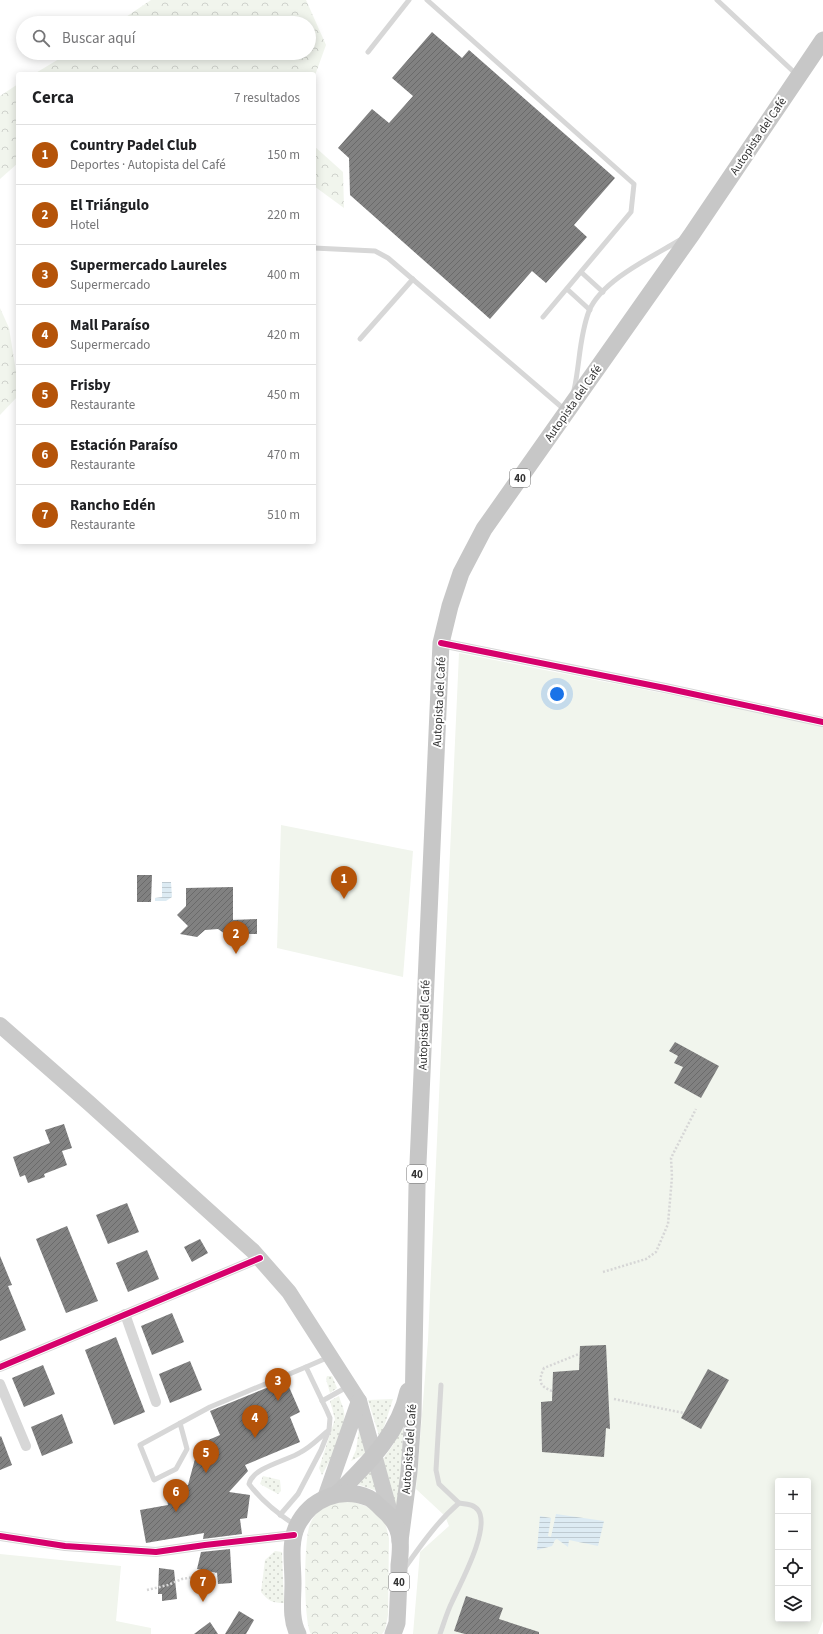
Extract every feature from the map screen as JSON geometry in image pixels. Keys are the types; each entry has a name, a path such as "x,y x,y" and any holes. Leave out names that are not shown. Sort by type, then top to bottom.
{"highway":[{"name":"Autopista del Café","path":"400,1541 409,1472 413,1415 417,1178 441,643 450,606 461,573 484,529 692,234 823,40"},
{"name":"Autopista del Café","path":"331,1496 374,1456 395,1427 408,1393 413,1357"},
{"name":"40","path":"296,1531 305,1513 314,1504 331,1496 354,1494 370,1498 391,1516 397,1526 400,1541 396,1630"},
{"path":"292,1634 293,1542 296,1531"},
{"path":"293,1614 295,1629 298,1634"}],"main road":[{"path":"0,1025 137,1145 260,1258 289,1292 332,1356 359,1401 391,1516"},
{"path":"331,1496 359,1401"}],"street":[{"path":"441,643 665,688 823,722"},
{"path":"0,1367 260,1258"},
{"path":"125,1314 156,1402"},
{"path":"0,1384 26,1446"},
{"path":"0,1536 65,1546 156,1552 296,1531"}],"lane":[{"path":"368,52 409,0"},
{"path":"427,0 634,184 631,212 543,317"},
{"path":"717,0 798,76"},
{"path":"316,248 375,251 388,258 569,409 578,374 580,347 590,310 603,292 628,270 692,234"},
{"path":"581,272 603,292"},
{"path":"360,339 413,279"},
{"path":"567,289 590,310"},
{"path":"180,1423 187,1449 176,1469 154,1480 140,1445 180,1423 210,1407 332,1356"},
{"path":"280,1516 298,1494 321,1450 329,1430 330,1418 306,1367"},
{"path":"440,1634 451,1604 468,1569 478,1542 482,1520 479,1511 472,1505 459,1503 439,1484 436,1470 441,1385"},
{"path":"322,1401 350,1386"},
{"path":"296,1531 254,1491 249,1484 250,1479 260,1471 302,1452 329,1430"},
{"path":"399,1576 428,1536 446,1515 459,1503"}],"path":[{"path":"603,1272 646,1259 656,1252 668,1224 672,1177 671,1158 696,1109"},
{"path":"552,1392 543,1388 540,1382 544,1368 579,1354"},
{"path":"614,1399 684,1413"},
{"path":"147,1590 168,1585 182,1579 216,1573"}],"green space":[{"path":"151,0 306,0 313,16 127,16"},
{"path":"316,22 326,45 316,72 37,72 57,60 316,60"},
{"path":"16,85 16,165 0,179 0,96"},
{"path":"316,148 343,172 344,208 316,187"},
{"path":"0,308 9,328 16,372 16,398 0,415"},
{"path":"459,653 823,725 823,1621 818,1634 413,1634 420,1552 449,1526 445,1516 416,1489 428,1340"},
{"path":"281,825 413,851 403,977 277,948"},
{"path":"327,1376 332,1376 337,1388 330,1393 326,1379"},
{"path":"339,1396 344,1411 343,1427 338,1444 322,1475 319,1468 335,1419 330,1401"},
{"path":"393,1399 380,1439 368,1400"},
{"path":"404,1416 398,1523 383,1459 393,1445"},
{"path":"359,1429 367,1453 351,1461 356,1450"},
{"path":"371,1472 377,1491 354,1483 353,1481"},
{"path":"263,1476 280,1480 281,1491 278,1494 260,1484"},
{"path":"344,1499 375,1509 385,1522 389,1538 388,1615 385,1630 382,1634 311,1634 308,1626 305,1580 306,1545 310,1524 316,1514 324,1507"},
{"path":"275,1551 282,1552 284,1603 271,1601 261,1592 265,1560"},
{"path":"0,1554 121,1566 116,1621 151,1628 151,1634 0,1634"}],"shaded area":[{"path":"162,882 171,882 172,897 166,901 155,901 155,898 162,897"},
{"path":"556,1514 604,1521 598,1546 569,1540 568,1547 557,1539 552,1546 537,1550 540,1516 551,1518 548,1536 551,1537"}],"building":[{"path":"432,32 462,58 469,50 615,178 574,225 587,237 546,283 532,271 490,319 350,195 349,158 338,148 372,109 389,123 413,96 392,78"},
{"path":"137,875 152,875 151,902 137,902"},
{"path":"233,887 233,920 257,919 257,934 225,934 218,929 205,930 197,937 180,934 188,926 177,915 186,906 186,888"},
{"path":"675,1042 719,1066 701,1098 674,1083 683,1067 674,1063 678,1056 669,1051"},
{"path":"64,1124 72,1148 62,1151 67,1165 44,1174 45,1177 28,1183 25,1175 20,1177 13,1157 50,1143 45,1130"},
{"path":"127,1203 139,1232 108,1244 96,1215"},
{"path":"67,1226 98,1301 66,1313 36,1239"},
{"path":"200,1239 208,1253 192,1262 184,1247"},
{"path":"147,1250 159,1279 128,1292 116,1263"},
{"path":"0,1256 12,1285 8,1286 26,1330 0,1341"},
{"path":"172,1313 184,1342 152,1355 141,1326"},
{"path":"116,1337 145,1412 114,1425 85,1350"},
{"path":"606,1345 610,1429 606,1428 604,1457 542,1452 541,1402 552,1401 553,1372 579,1370 580,1346"},
{"path":"190,1361 202,1390 170,1403 159,1374"},
{"path":"43,1365 55,1394 24,1407 12,1378"},
{"path":"708,1369 729,1380 701,1429 681,1418"},
{"path":"286,1380 300,1412 290,1417 300,1442 245,1465 248,1471 229,1492 250,1495 247,1518 240,1519 242,1534 203,1539 204,1533 146,1543 140,1510 168,1505 165,1489 188,1485 199,1444 220,1435 210,1411"},
{"path":"62,1414 73,1443 42,1456 31,1427"},
{"path":"1,1436 12,1465 0,1470 0,1437"},
{"path":"230,1549 232,1583 218,1584 217,1573 197,1569 201,1552"},
{"path":"159,1568 174,1570 177,1599 162,1601 162,1594 158,1594"},
{"path":"466,1596 503,1608 499,1619 539,1632 539,1634 465,1634 454,1631"},
{"path":"239,1611 254,1620 246,1634 225,1634"},
{"path":"210,1622 218,1634 194,1634"}],"cycle path":[{"path":"441,643 665,688 823,722"},
{"path":"0,1367 260,1258"},
{"path":"0,1536 65,1546 156,1552 294,1535"}],"place":[{"name":"Country Padel Club","path":"344,899"},
{"name":"El Triángulo","path":"236,954"},
{"name":"Supermercado Laureles","path":"278,1401"},
{"name":"Mall Paraíso","path":"255,1438"},
{"name":"Frisby","path":"206,1473"},
{"name":"Estación Paraíso","path":"176,1512"},
{"name":"Rancho Edén","path":"203,1602"}]}
